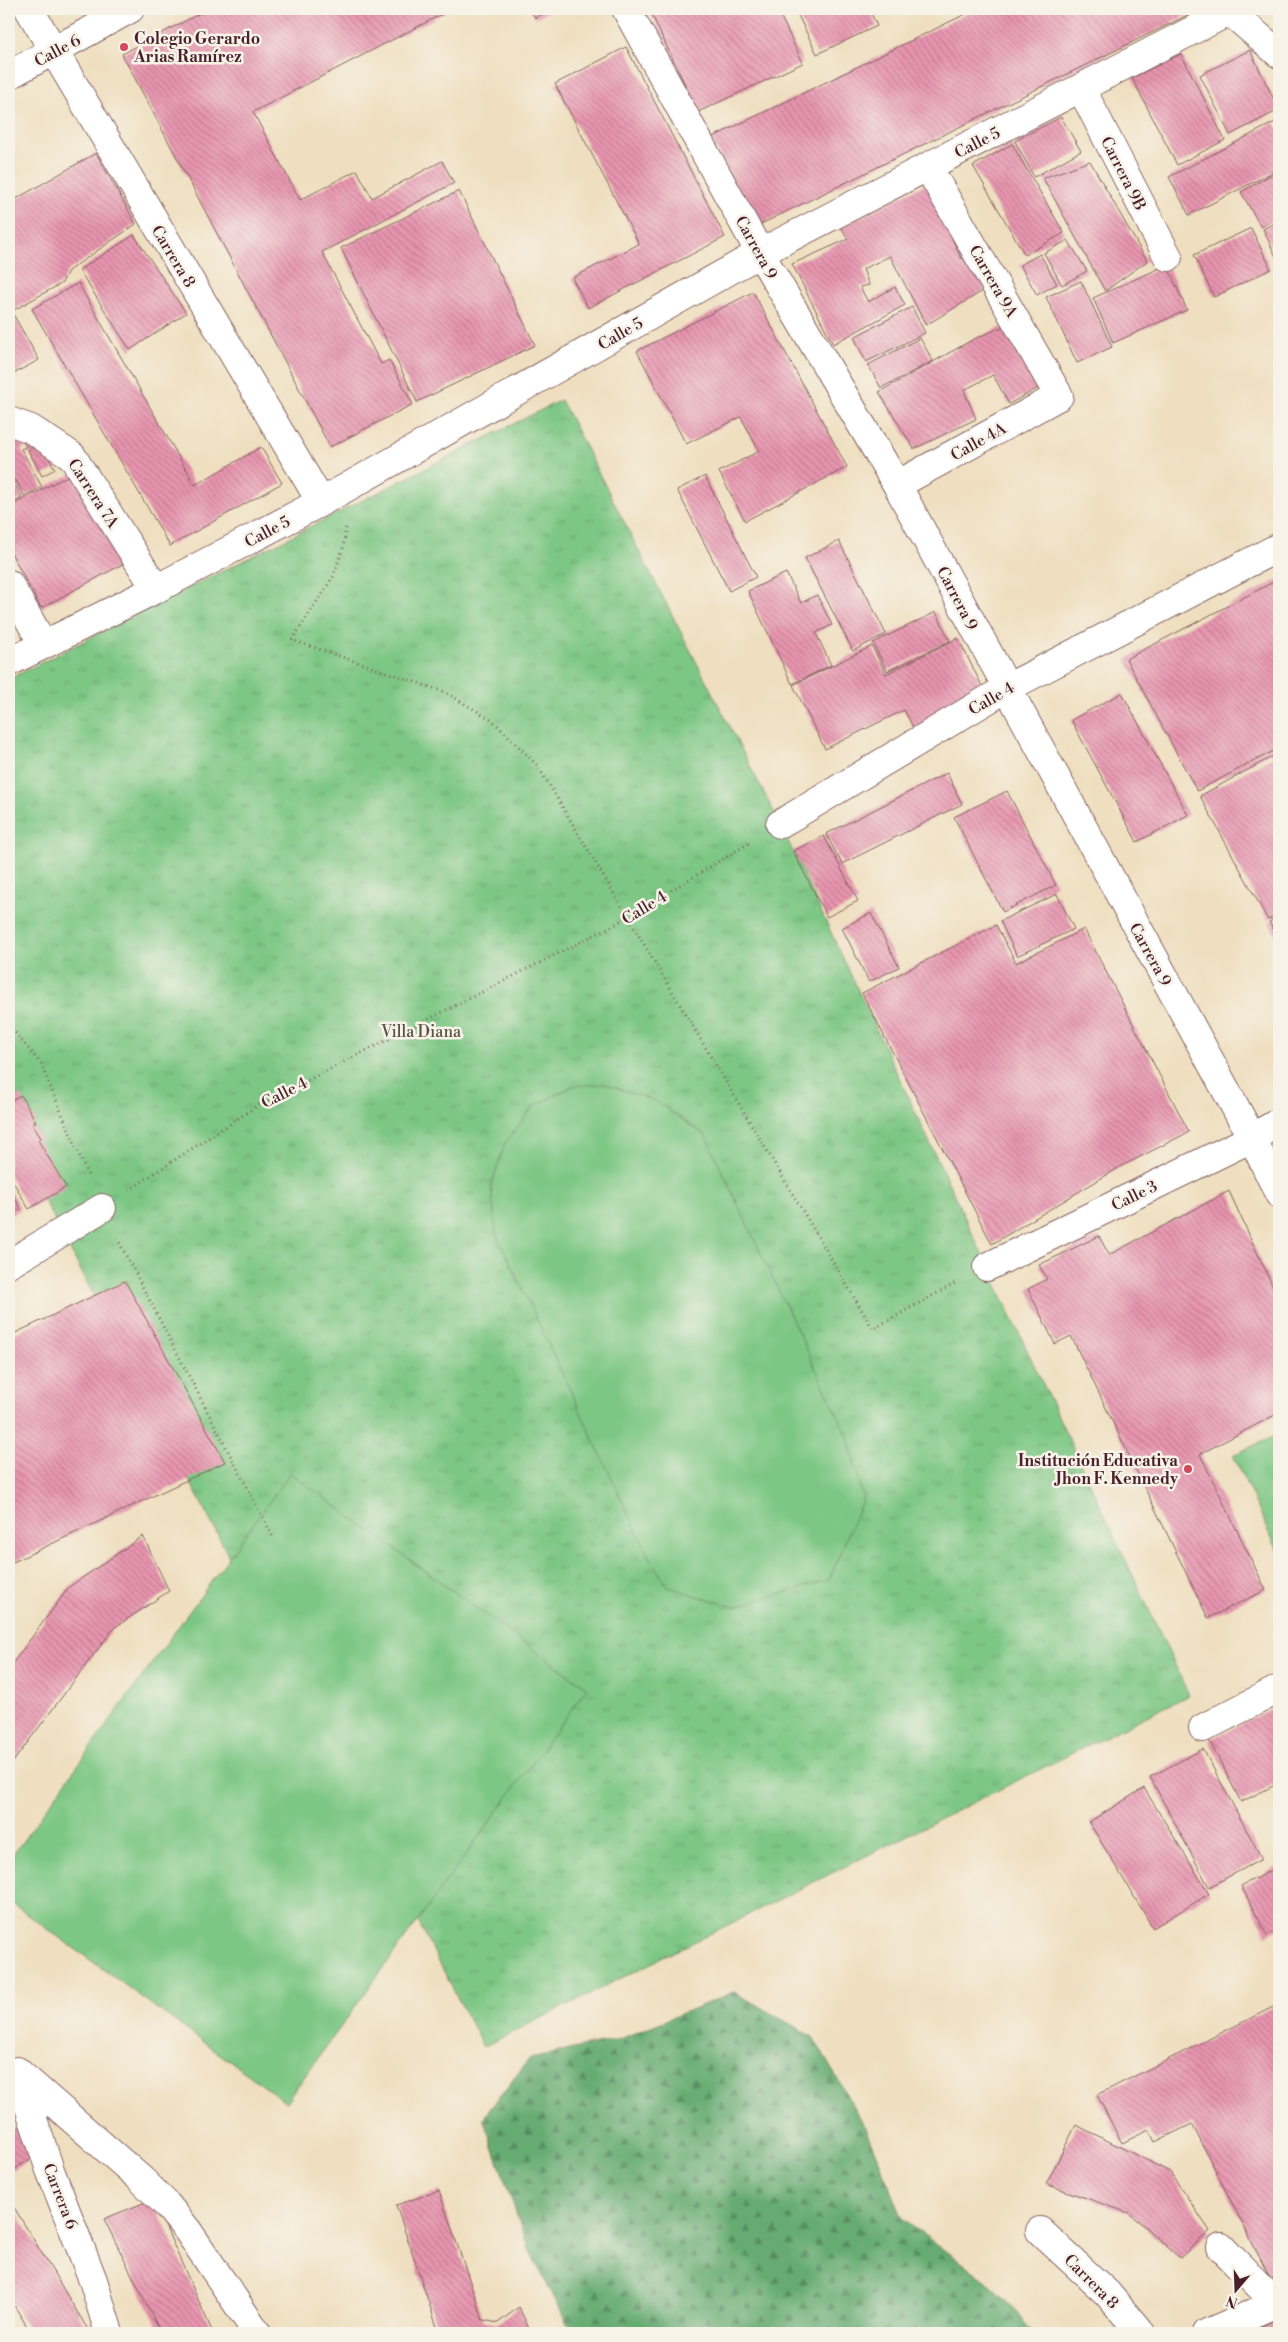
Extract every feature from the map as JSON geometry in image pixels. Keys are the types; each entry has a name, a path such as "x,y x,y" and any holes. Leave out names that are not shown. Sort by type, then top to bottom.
{"street":[{"name":"Carrera 8","path":"29,9 321,502"},
{"name":"Calle 6","path":"9,75 130,9"},
{"name":"Carrera 9","path":"626,9 760,254 897,485 1252,1138 1279,1194"},
{"name":"Calle 5","path":"9,662 156,589 321,502 760,254 1230,10"},
{"path":"1230,10 1279,54"},
{"name":"Carrera 9B","path":"1081,88 1168,257"},
{"name":"Carrera 9A","path":"928,167 1059,396"},
{"name":"Calle 4A","path":"897,485 1059,396"},
{"name":"Carrera 7A","path":"9,421 31,429 72,456 156,589"},
{"name":"Calle 4","path":"780,824 1007,688 1279,547"},
{"path":"9,584 43,644"},
{"name":"Calle 3","path":"986,1266 1252,1138 1279,1122"},
{"path":"9,1264 102,1208"},
{"path":"1203,1728 1279,1689"},
{"path":"13,2065 142,2180 167,2205 188,2231 257,2333"},
{"name":"Carrera 6","path":"13,2065 50,2170 94,2280 109,2333"},
{"name":"Carrera 8","path":"1040,2231 1107,2293 1141,2333"},
{"path":"1206,2333 1278,2303 1222,2247"}],"path":[{"path":"347,518 343,548 333,578 292,640 445,692 492,720 538,766 626,918 873,1329 986,1266"},
{"name":"Calle 4","path":"102,1208 256,1106 614,925 780,824"},
{"path":"9,1025 41,1064 102,1208 274,1539"}],"green space":[{"name":"Villa Diana","path":"561,400 780,824 1189,1695 483,2047 9,1132 9,679"},
{"path":"605,1084 655,1101 705,1135 848,1437 863,1498 829,1580 734,1607 668,1587 650,1559 496,1233 491,1186 505,1143 533,1107 573,1086"},
{"path":"1279,1434 1279,1553 1233,1455"},
{"path":"290,1473 587,1688 286,2102 9,1901 9,1860"},
{"path":"734,1992 813,2037 863,2123 903,2219 987,2281 1035,2333 573,2333 529,2250 483,2118 530,2058 620,2039"}],"building":[{"path":"208,9 444,9 446,12 253,112 300,200 357,170 372,198 442,161 454,183 322,252 381,364 389,360 413,404 330,447 122,54"},
{"path":"530,9 553,9 535,18"},
{"path":"649,9 777,9 803,63 698,112"},
{"path":"795,9 869,9 877,26 817,54"},
{"path":"976,9 1200,9 755,227 711,138"},
{"path":"626,47 725,237 588,308 572,278 639,244 555,84"},
{"path":"1250,50 1279,110 1230,135 1200,75"},
{"path":"1181,54 1225,140 1177,165 1132,78"},
{"path":"1061,117 1081,151 1034,177 1015,141"},
{"path":"1275,122 1279,131 1279,169 1189,215 1169,177"},
{"path":"1012,144 1064,233 1025,255 973,166"},
{"path":"96,153 136,224 68,271 62,283 14,310 9,300 9,203"},
{"path":"1090,161 1147,261 1105,291 1043,178"},
{"path":"1279,170 1279,216 1261,227 1241,192"},
{"path":"927,183 961,258 970,258 986,289 926,325 890,256 863,269 869,285 860,287 868,302 895,287 905,305 833,344 792,264 848,239 841,227"},
{"path":"459,191 535,345 417,402 341,248"},
{"path":"1279,221 1279,263 1263,229"},
{"path":"1251,228 1271,269 1214,297 1194,255"},
{"path":"134,235 186,313 130,350 79,270"},
{"path":"1068,240 1087,271 1062,285 1044,253"},
{"path":"1040,254 1057,284 1037,295 1020,265"},
{"path":"1167,265 1187,310 1113,343 1093,298"},
{"path":"1081,281 1112,347 1077,363 1046,297"},
{"path":"78,283 195,485 261,447 282,483 170,546 32,309"},
{"path":"753,292 847,467 745,521 719,472 759,451 741,417 686,444 637,351"},
{"path":"9,307 39,360 9,376"},
{"path":"912,307 925,333 866,362 854,337"},
{"path":"1004,326 1038,388 1009,404 993,375 964,390 976,419 914,449 879,392 974,339"},
{"path":"920,338 933,361 881,388 868,365"},
{"path":"16,429 26,447 21,449 42,487 24,496 15,479 9,482 9,432"},
{"path":"41,443 55,469 42,476 28,450"},
{"path":"73,473 123,564 41,608 9,549 9,507"},
{"path":"705,476 756,577 729,591 677,490"},
{"path":"14,482 22,498 9,505 9,484"},
{"path":"839,541 886,634 853,651 805,558"},
{"path":"786,573 801,603 817,595 832,625 816,633 831,665 792,684 748,591"},
{"path":"1279,579 1279,748 1197,791 1126,659"},
{"path":"936,612 950,641 887,671 873,643"},
{"path":"958,638 986,694 914,729 904,710 825,749 793,685 872,646 886,674"},
{"path":"1122,693 1188,815 1137,842 1071,720"},
{"path":"1279,753 1279,914 1268,920 1200,796"},
{"path":"947,773 962,804 842,864 826,834"},
{"path":"1007,791 1056,885 1003,912 954,817"},
{"path":"824,836 858,901 827,917 793,851"},
{"path":"1057,894 1074,929 1017,956 1000,921"},
{"path":"871,913 899,967 869,982 842,928"},
{"path":"1279,917 1279,941 1269,922"},
{"path":"996,925 1016,963 1084,929 1189,1132 1120,1167 992,1244 862,993"},
{"path":"21,1095 36,1122 32,1124 41,1138 38,1140 66,1187 29,1209 9,1175 9,1102"},
{"path":"9,1188 21,1209 9,1217"},
{"name":"Institución Educativa Jhon F. Kennedy","path":"1229,1191 1279,1300 1279,1413 1200,1454 1266,1590 1208,1618 1071,1336 1055,1344 1028,1289 1047,1279 1039,1265 1099,1236 1109,1255"},
{"path":"125,1281 225,1462 9,1564 9,1336"},
{"path":"143,1536 169,1591 114,1628 9,1767 9,1668 69,1587"},
{"path":"1279,1705 1279,1783 1241,1802 1209,1740"},
{"path":"1203,1749 1262,1859 1209,1887 1150,1777"},
{"path":"1144,1788 1209,1894 1153,1928 1089,1822"},
{"path":"1279,1866 1279,1929 1267,1935 1241,1886"},
{"path":"1279,2004 1279,2274 1270,2278 1192,2124 1155,2142 1149,2130 1122,2143 1097,2095"},
{"path":"9,2111 14,2119 9,2122"},
{"path":"1076,2125 1170,2172 1210,2231 1180,2258 1129,2213 1046,2184"},
{"path":"21,2126 38,2155 9,2172 9,2133"},
{"path":"439,2191 483,2320 498,2323 519,2307 531,2333 456,2333 456,2329 439,2333 396,2205"},
{"path":"9,2199 90,2333 31,2333 9,2297"},
{"path":"153,2199 213,2333 161,2333 104,2219"},
{"path":"1279,2318 1279,2333 1247,2333"}],"place":[{"name":"Colegio Gerardo Arias Ramírez","path":"124,47"},
{"name":"Institución Educativa Jhon F. Kennedy","path":"1188,1469"}]}
